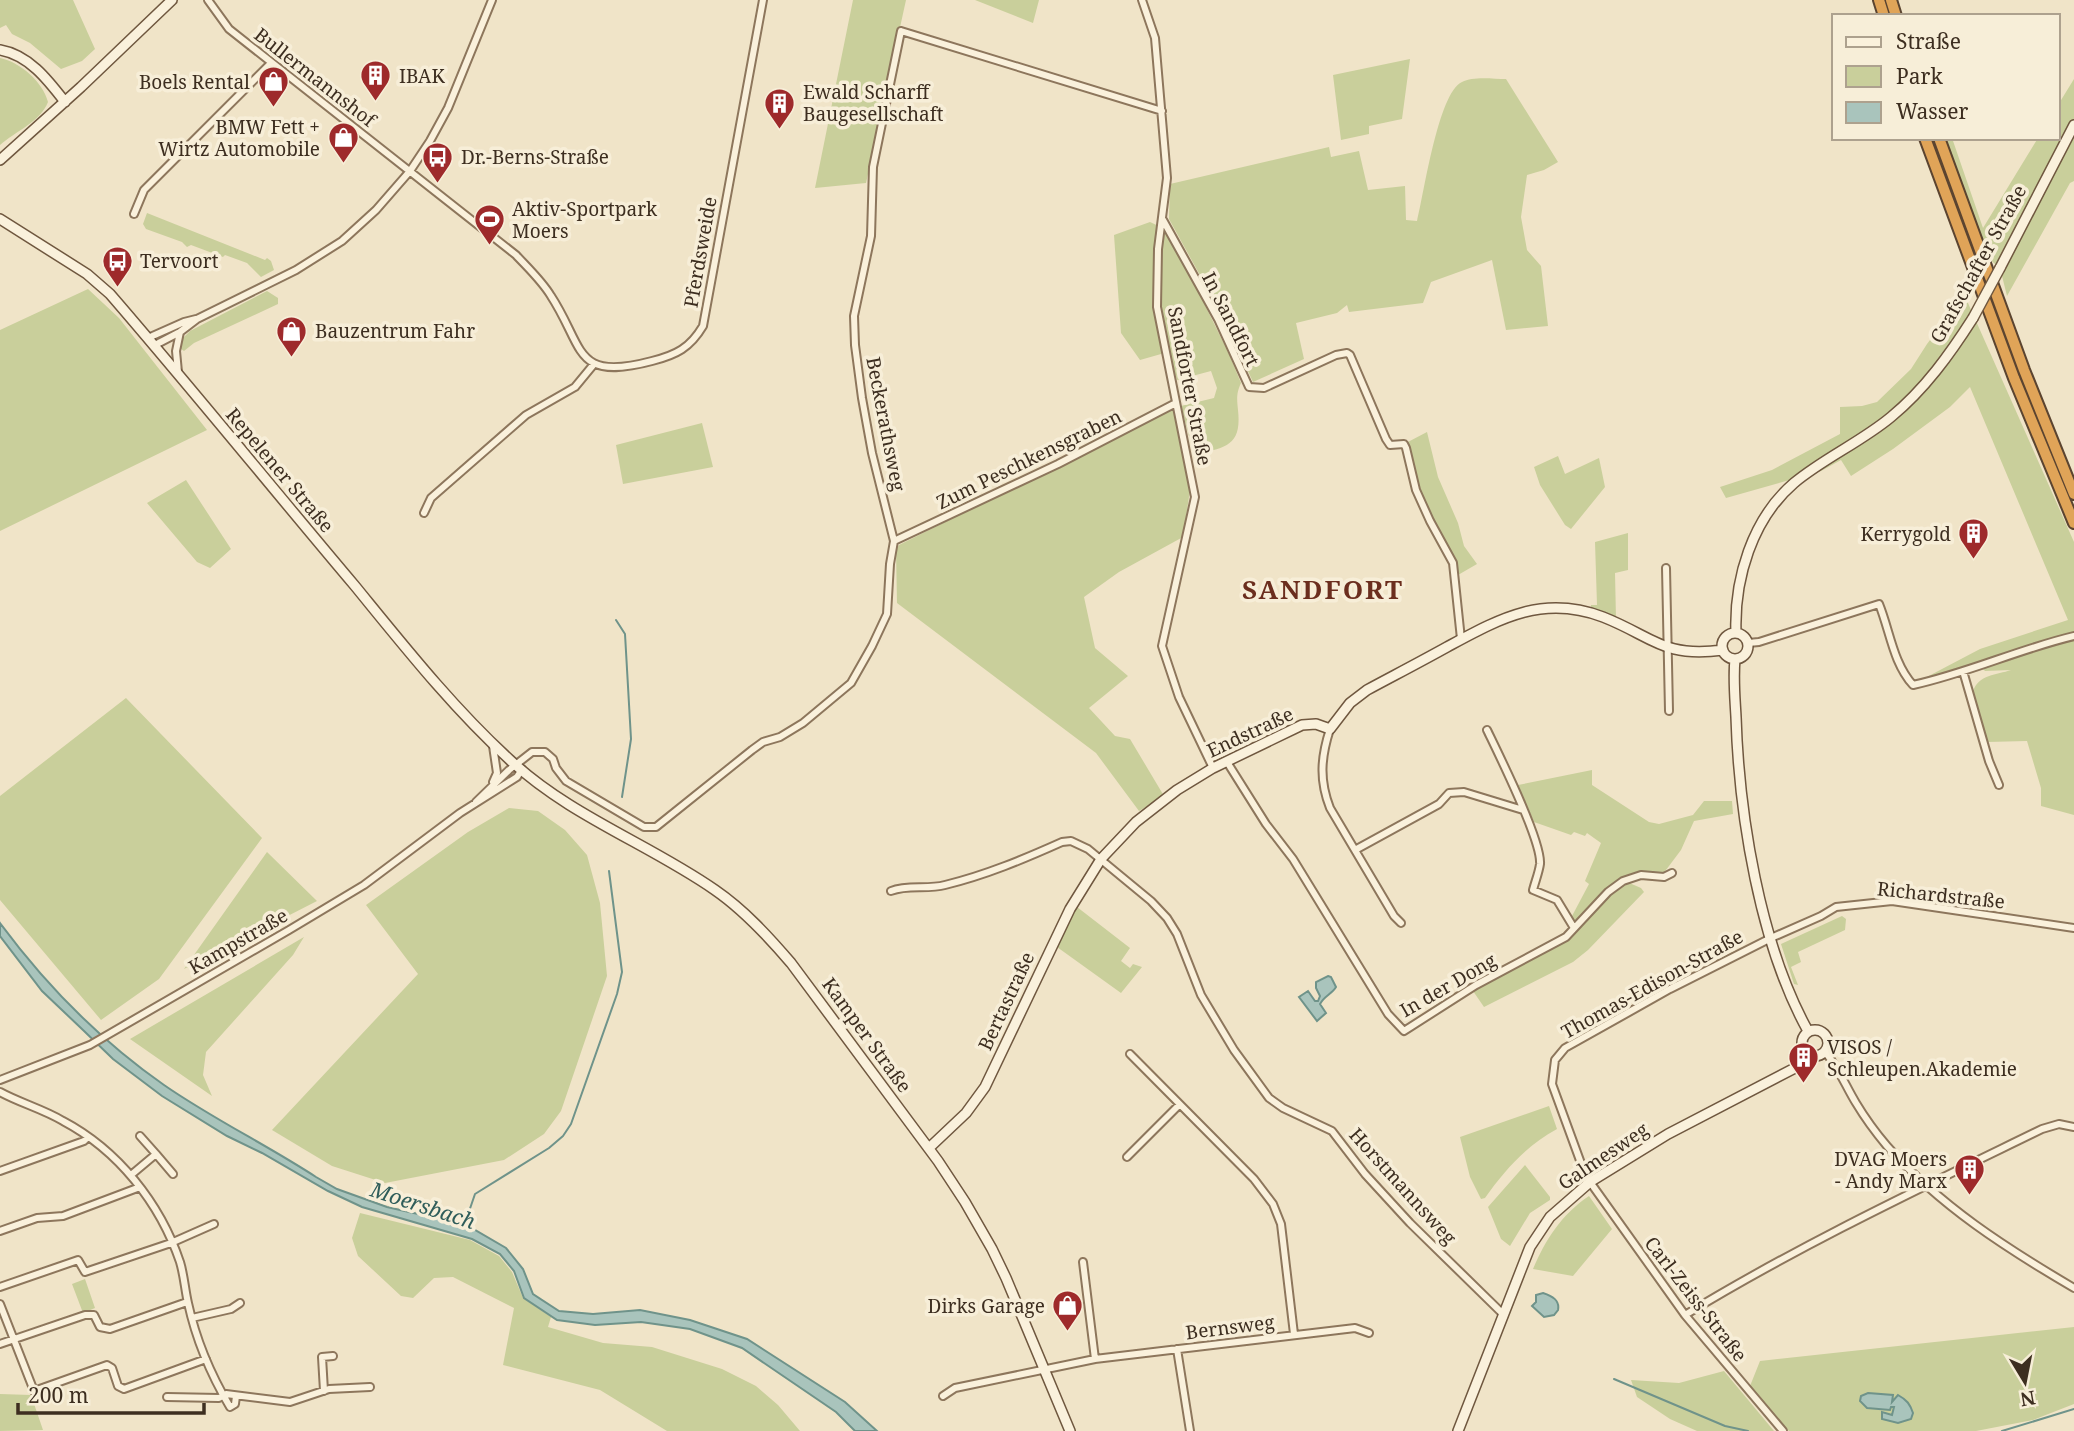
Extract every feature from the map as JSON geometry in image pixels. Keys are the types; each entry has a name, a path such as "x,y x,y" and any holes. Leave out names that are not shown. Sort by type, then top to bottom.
{"highway":[{"path":"1926,140 1985,304 2074,523"},
{"path":"1940,140 2024,370 2074,494"}],"street":[{"path":"0,160 172,0"},
{"name":"Bullermannshof","path":"208,0 229,29 410,171"},
{"path":"152,342 180,332 197,319 296,270 342,241 376,210 410,171 430,141 448,108 492,0"},
{"name":"Pferdsweide","path":"594,364 626,368 680,353 703,326 763,0"},
{"name":"Sandforter Straße","path":"1142,0 1155,38 1167,178 1158,249 1157,307 1195,497 1162,646 1179,697 1213,768"},
{"name":"Beckerathsweg","path":"520,765 532,752 545,752 553,759 560,774 574,786 644,827 652,828 664,822 752,750 803,723 851,683 872,646 887,614 894,541 872,453 862,398 854,324 872,236 873,167 901,31 1162,111"},
{"path":"0,50 21,58 43,75 65,102"},
{"path":"134,214 144,190 271,63"},
{"name":"Grafschafter Straße","path":"1736,633 1742,572 1750,546 1762,524 1793,484 1852,446 1893,415 1927,382 1947,357 1973,318 2074,125"},
{"path":"410,171 516,255 551,295 579,352 594,364 575,387 539,406 505,433 431,498 424,513"},
{"name":"Repelener Straße","path":"0,219 87,274 110,294 426,672 492,744 520,765"},
{"name":"In Sandfort","path":"1163,220 1218,319 1249,387 1264,388 1336,355 1350,355 1386,439 1391,445 1404,444 1406,448 1422,504 1453,563 1461,639"},
{"path":"152,342 184,322 197,319"},
{"path":"179,374 176,351 180,332"},
{"name":"Zum Peschkensgraben","path":"894,541 1058,464 1176,403"},
{"path":"1665,568 1669,711"},
{"path":"1748,643 1759,642 1879,604 1900,667 1913,685 1929,683 2074,636"},
{"path":"1401,923 1394,916 1323,792 1321,762 1329,729 1350,703 1367,690 1461,639 1525,610 1547,607 1587,612 1667,648 1691,653 1723,650"},
{"path":"1731,634 1744,636 1748,643 1745,654 1735,659 1723,650 1723,640 1731,634"},
{"path":"1735,659 1740,785 1751,854 1771,939 1785,983 1808,1031"},
{"path":"1963,671 1989,761 1999,785"},
{"name":"Endstraße","path":"1101,859 1154,807 1213,768 1302,725 1316,724 1329,729"},
{"path":"1487,730 1538,849 1541,862 1532,890 1557,900 1574,928"},
{"name":"Kampstraße","path":"476,802 497,773 492,744"},
{"name":"In der Dong","path":"1227,762 1266,824 1293,859 1388,1014 1404,1031 1476,985 1566,937 1608,892 1623,881 1641,875 1664,877 1672,873"},
{"name":"Kampstraße","path":"487,789 520,765"},
{"name":"Kampstraße","path":"0,1080 90,1045 364,885 476,802 509,782 520,765"},
{"name":"Kamper Straße","path":"520,765 583,813 715,890 743,912 791,963 929,1148 965,1202 992,1248 1070,1431"},
{"path":"1356,850 1438,804 1449,793 1464,792 1522,810"},
{"path":"891,891 904,887 940,887 1003,868 1062,842 1077,842 1101,859"},
{"name":"Bertastraße","path":"929,1148 966,1113 985,1087 1064,921 1101,859"},
{"name":"Horstmannsweg","path":"1101,859 1167,918 1177,934 1201,995 1234,1050 1269,1098 1283,1108 1332,1131 1365,1174 1410,1223 1504,1315"},
{"name":"Richardstraße","path":"1771,939 1836,907 1878,901 2074,928"},
{"name":"Thomas-Edison-Straße","path":"1590,1182 1552,1084 1555,1060 1573,1043 1670,989 1771,939"},
{"path":"1819,1030 1827,1036 1829,1045 1825,1052 1815,1056 1808,1054 1802,1042 1808,1031 1819,1030"},
{"path":"1825,1052 1837,1066 1871,1125 1927,1185 1959,1214 2074,1289"},
{"path":"1130,1054 1254,1179 1273,1204 1281,1224 1294,1335"},
{"name":"Galmesweg","path":"1458,1431 1537,1236 1550,1217 1590,1182 1679,1128 1793,1069 1808,1054"},
{"path":"0,1092 64,1121 109,1152 131,1175 157,1212 172,1243 180,1262 187,1302 206,1359 230,1407 235,1404 236,1396"},
{"path":"1127,1157 1179,1105"},
{"path":"1685,1315 1751,1276 2042,1129 2059,1124 2074,1127"},
{"path":"140,1136 173,1174"},
{"path":"0,1160 2,1170 84,1141 88,1137"},
{"path":"131,1175 156,1154"},
{"name":"Carl-Zeiss-Straße","path":"1590,1182 1685,1315 1783,1431"},
{"path":"0,1231 37,1218 63,1216 140,1187"},
{"path":"0,1287 78,1260 85,1272 172,1243 214,1224"},
{"path":"1083,1262 1095,1359"},
{"path":"0,1344 85,1314 94,1315 100,1327 110,1329 187,1302"},
{"path":"192,1318 231,1309 240,1303"},
{"path":"0,1304 34,1391 107,1365 112,1368 118,1386 124,1388 206,1359"},
{"name":"Bernsweg","path":"943,1396 955,1388 1095,1359 1355,1328 1369,1333"},
{"path":"1177,1349 1190,1431"},
{"path":"324,1391 322,1357 333,1356"},
{"path":"167,1397 236,1396 290,1402 324,1391 370,1387"}],"green space":[{"path":"0,0 73,0 95,49 82,61 61,69 30,43 12,34 6,25 0,28"},
{"path":"853,0 906,0 866,183 815,188"},
{"path":"975,0 1039,0 1033,23"},
{"path":"0,58 30,74 41,87 48,102 34,121 0,145"},
{"path":"1410,59 1402,119 1369,126 1369,134 1341,140 1333,75"},
{"path":"1472,79 1506,79 1558,162 1527,175 1521,217 1527,250 1541,266 1548,326 1506,330 1492,260 1431,282 1423,303 1349,312 1347,305 1337,313 1296,323 1304,359 1253,382 1223,317 1169,219 1170,184 1329,147 1331,157 1359,151 1368,190 1405,186 1406,220 1417,221 1439,124 1453,90 1462,82"},
{"path":"2074,79 2074,181 2070,183 2007,296 2000,268 1982,253 1939,140 1953,140 1983,228 2037,140 2060,140 2060,102"},
{"path":"147,213 265,260 267,258 274,270 261,277 247,263 191,245 187,247 182,242 146,229 143,224"},
{"path":"1150,222 1165,229 1174,242 1241,383 1237,396 1239,422 1234,438 1223,447 1194,455 1181,406 1214,398 1217,388 1211,371 1177,380 1168,352 1140,360 1121,333 1114,235"},
{"path":"1960,285 2074,542 2074,815 2041,806 2041,788 2027,741 1987,742 1973,692 1975,686 1984,678 2011,670 1985,671 1981,667 1924,682 1923,679 1980,649 2068,620 1970,387 1950,407 1851,476 1841,460 1821,471 1726,498 1720,487 1772,470 1840,434 1840,407 1877,402 1911,369 1958,303"},
{"path":"88,289 119,318 207,430 0,531 0,330"},
{"path":"267,291 278,298 278,304 194,343 184,351 181,349 181,340 190,331"},
{"path":"1173,408 1190,490 1183,537 1119,572 1084,597 1095,648 1128,676 1089,708 1115,736 1130,739 1164,796 1139,811 1096,753 897,603 896,551 899,545"},
{"path":"702,423 713,467 623,484 616,445"},
{"path":"1427,432 1438,477 1458,523 1464,546 1477,564 1458,575 1455,562 1420,494 1406,443"},
{"path":"1558,456 1565,474 1599,458 1605,487 1571,529 1565,525 1540,485 1534,467"},
{"path":"186,480 231,549 210,568 197,562 147,503"},
{"path":"1628,533 1628,570 1615,573 1616,619 1591,609 1591,605 1597,605 1595,542"},
{"path":"126,698 262,838 159,979 101,1020 0,900 0,796"},
{"path":"1592,770 1592,785 1649,822 1659,824 1693,815 1704,801 1732,801 1733,814 1694,821 1681,850 1663,874 1647,873 1622,878 1575,923 1572,916 1589,884 1585,881 1601,843 1587,833 1585,836 1574,832 1571,835 1534,822 1518,785"},
{"path":"509,808 538,811 565,830 587,855 600,903 607,976 561,1111 544,1134 504,1160 385,1183 332,1166 272,1130 418,974 366,905 468,832"},
{"path":"267,852 317,901 184,969"},
{"path":"1627,882 1644,892 1588,950 1573,962 1484,1007 1473,991 1567,939"},
{"path":"1077,907 1130,948 1121,961 1130,968 1133,964 1142,967 1121,993 1057,947"},
{"path":"1842,916 1846,919 1845,930 1798,952 1801,962 1791,967 1798,985 1794,984 1781,944"},
{"path":"304,937 293,955 206,1052 203,1075 212,1096 130,1039"},
{"path":"1549,1106 1557,1129 1526,1151 1508,1168 1485,1198 1481,1199 1470,1177 1460,1137"},
{"path":"1525,1165 1550,1200 1530,1213 1510,1246 1501,1239 1488,1207"},
{"path":"1589,1196 1612,1229 1573,1276 1533,1269 1555,1228"},
{"path":"360,1213 470,1240 499,1256 512,1272 523,1298 551,1317 548,1327 603,1343 652,1347 722,1369 756,1386 778,1405 800,1431 667,1431 600,1390 503,1365 514,1308 453,1277 434,1278 413,1298 401,1296 358,1256 352,1238"},
{"path":"85,1279 95,1308 83,1313 72,1284"},
{"path":"2074,1327 2074,1404 2033,1420 1976,1431 1789,1431 1748,1391 1760,1361"},
{"path":"1724,1371 1774,1431 1697,1431 1670,1419 1637,1397 1631,1380 1679,1383"},
{"path":"0,1394 31,1395 43,1430 0,1431"}],"water":[{"name":"Moersbach","path":"0,923 55,990 118,1050 164,1085 316,1177 337,1189 387,1207 475,1230 506,1248 523,1269 533,1294 559,1311 593,1314 640,1310 690,1320 747,1339 845,1402 877,1431 855,1431 836,1412 742,1348 690,1329 641,1322 595,1325 557,1320 524,1298 514,1271 500,1254 472,1239 362,1207 227,1136 162,1096 113,1059 42,991 0,936"},
{"path":"1328,976 1336,987 1320,1004 1326,1013 1317,1021 1299,997 1308,991 1315,1001 1318,1001 1320,996 1316,982"},
{"path":"1543,1293 1557,1301 1558,1310 1554,1315 1544,1317 1532,1306 1536,1302 1536,1295"},
{"path":"1868,1393 1893,1395 1892,1402 1898,1395 1911,1407 1911,1419 1898,1423 1882,1419 1882,1412 1892,1415 1894,1407 1890,1410 1867,1408 1860,1401 1861,1396"}],"waterway":[{"path":"616,620 625,634 631,739 622,797"},
{"path":"463,1229 475,1194 549,1148 563,1136 571,1124 617,994 622,972 609,871"},
{"path":"1614,1379 1725,1426 1748,1431"},
{"path":"2002,1431 2074,1409"}],"place":[{"name":"IBAK","path":"376,103"},
{"name":"Boels Rental","path":"273,109"},
{"name":"Ewald Scharff Baugesellschaft","path":"780,130"},
{"name":"BMW Fett + Wirtz Automobile","path":"343,165"},
{"name":"Dr.-Berns-Straße","path":"438,184"},
{"name":"Aktiv-Sportpark Moers","path":"489,247"},
{"name":"Tervoort","path":"117,288"},
{"name":"Bauzentrum Fahr","path":"292,358"},
{"name":"Kerrygold","path":"1974,561"},
{"name":"VISOS / Schleupen.Akademie","path":"1804,1085"},
{"name":"DVAG Moers - Andy Marx","path":"1970,1197"},
{"name":"Dirks Garage","path":"1068,1333"}],"district":[{"name":"SANDFORT","path":"1323,589"}]}
